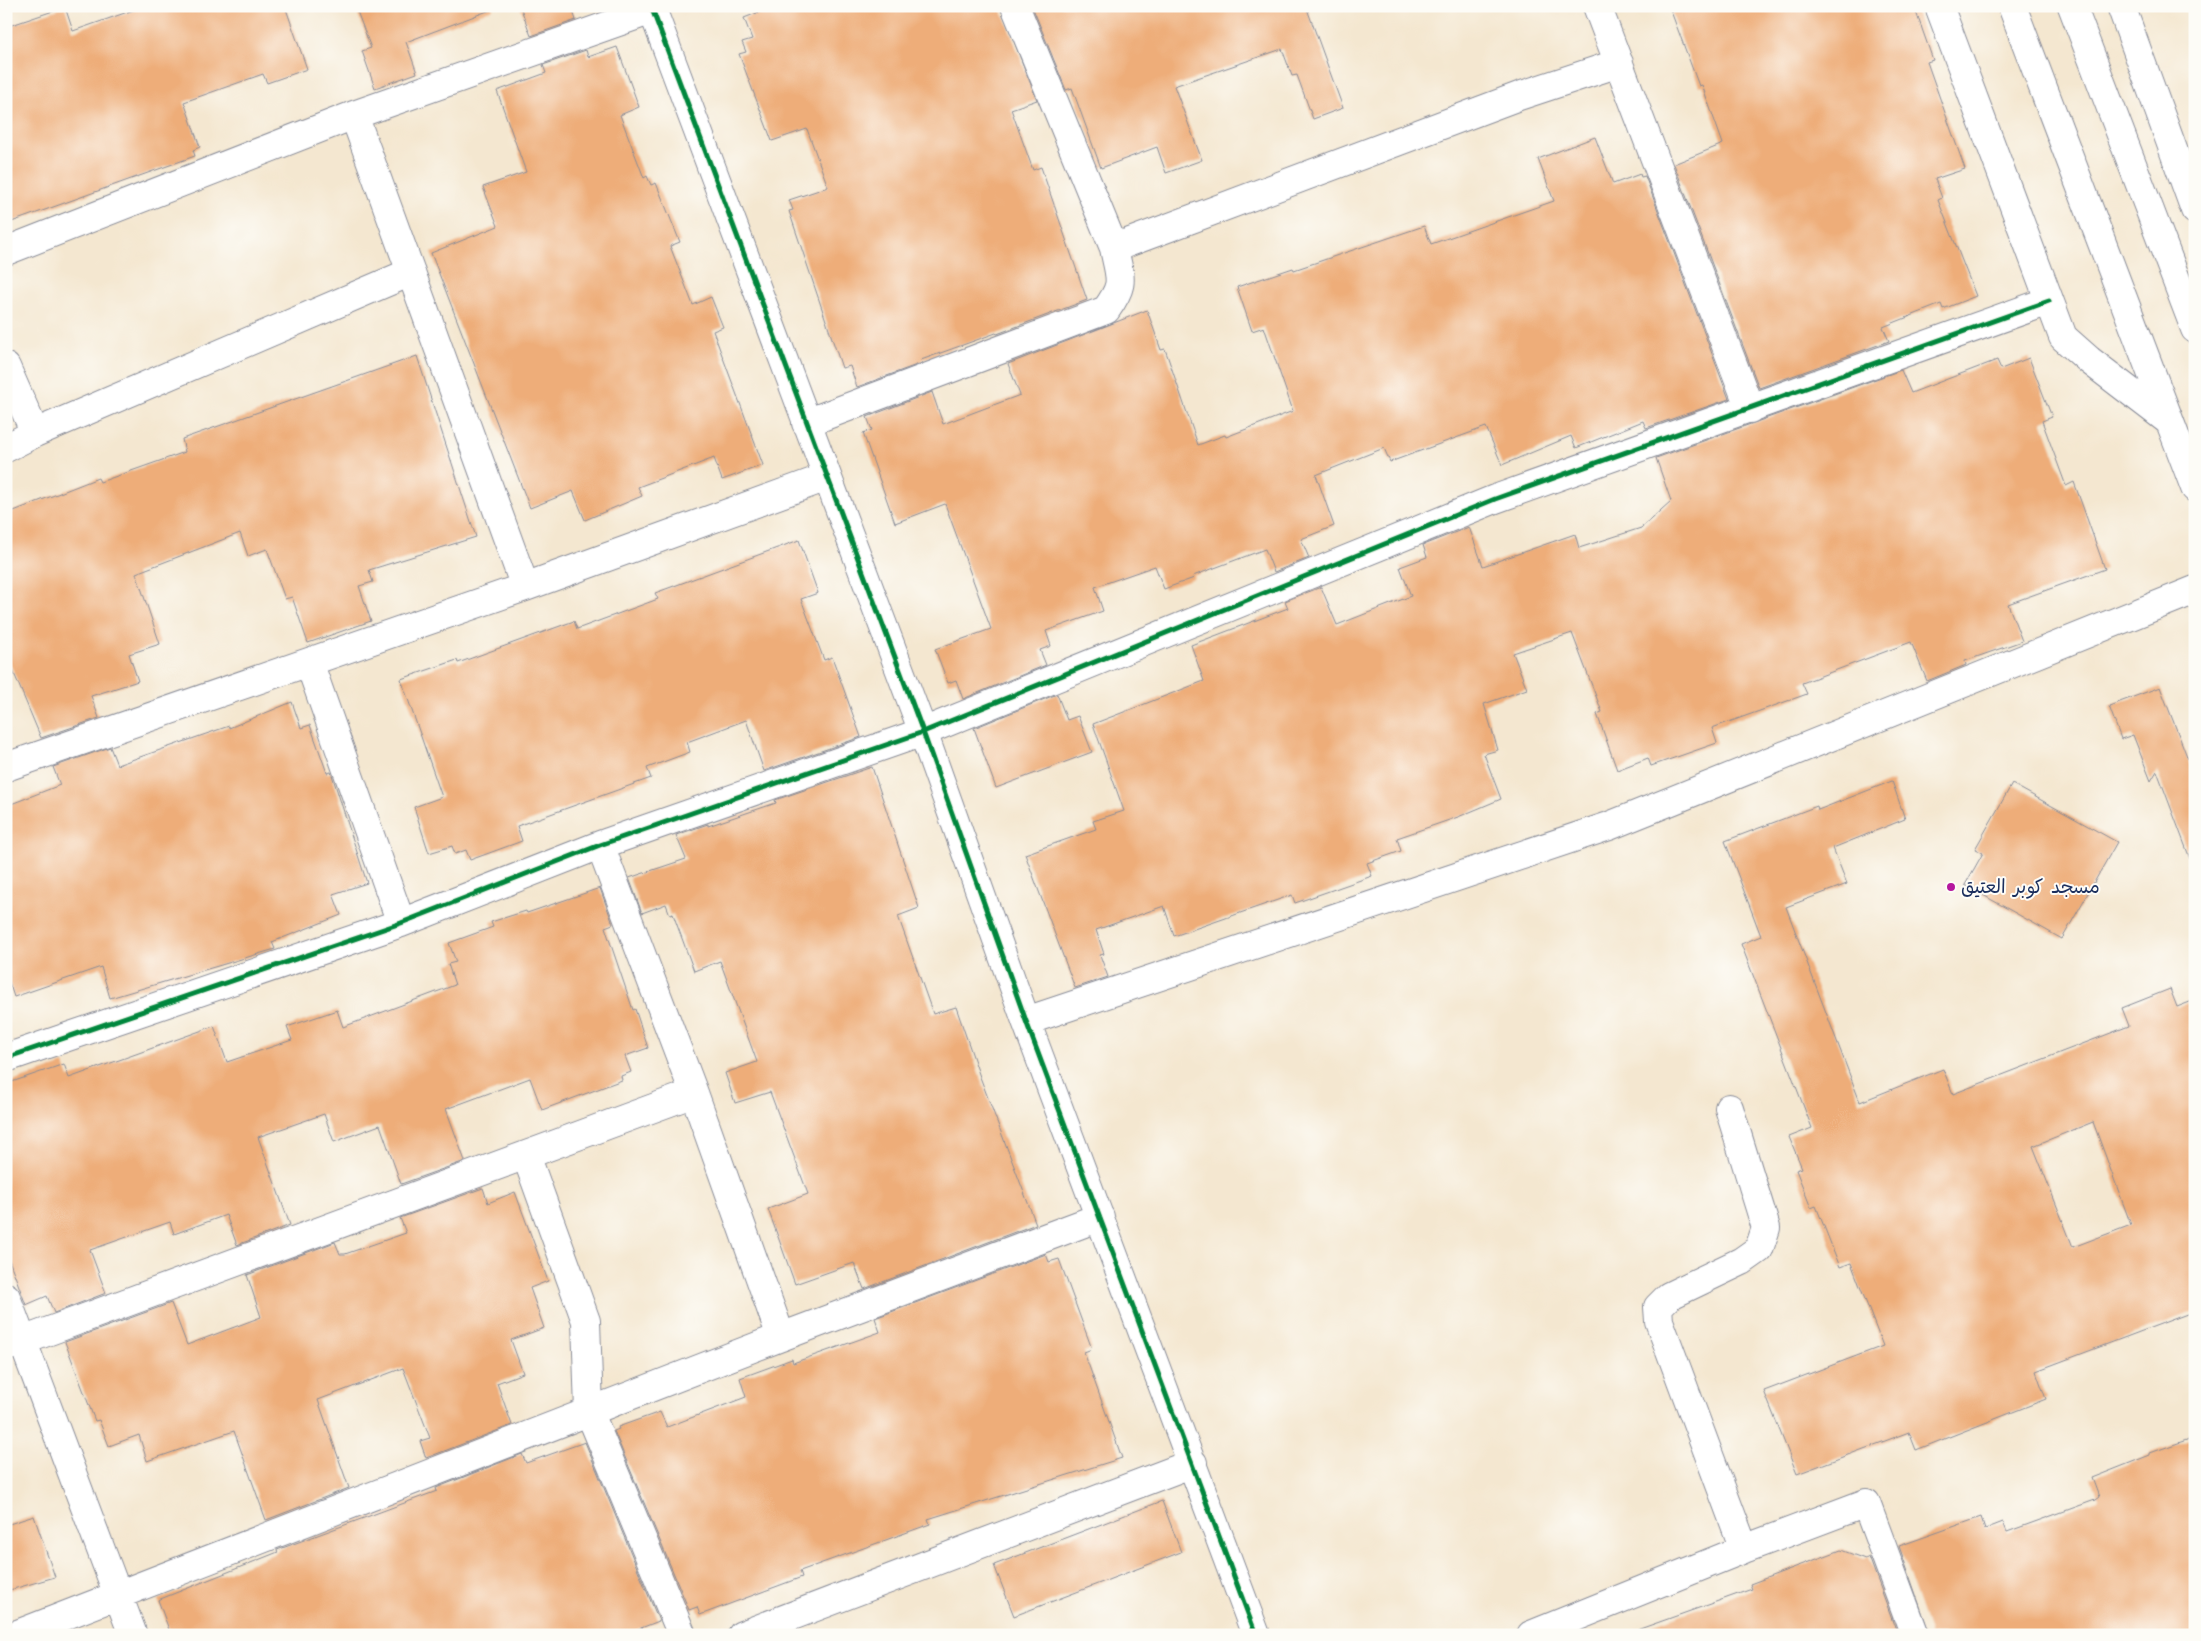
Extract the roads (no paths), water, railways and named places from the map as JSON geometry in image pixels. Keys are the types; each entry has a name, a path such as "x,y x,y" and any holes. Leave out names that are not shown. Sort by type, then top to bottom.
{"street":[{"path":"806,423 1106,310 1119,292 1120,281 1114,248 1015,6"},
{"path":"1597,6 1750,409"},
{"path":"1939,6 2063,337 2089,360 2170,422"},
{"path":"2012,6 2195,488"},
{"path":"2072,6 2195,329"},
{"path":"2122,6 2195,210"},
{"path":"6,251 354,114 652,8 922,732 1026,1021 1256,1635"},
{"path":"1114,248 1510,99 1618,63"},
{"path":"354,114 525,587"},
{"path":"6,448 35,433 411,272"},
{"path":"6,1058 401,923 600,845 922,732 1495,499 2049,301"},
{"path":"6,368 35,433"},
{"path":"6,767 525,587 827,477"},
{"path":"1026,1021 1609,826 2195,590"},
{"path":"309,662 401,923"},
{"path":"600,845 694,1092 781,1336"},
{"path":"15,1343 694,1092"},
{"path":"1729,1108 1766,1228 1759,1249 1742,1261 1669,1296 1658,1307 1659,1321 1744,1549"},
{"path":"526,1155 586,1321 589,1411 682,1635"},
{"path":"15,1635 781,1336 1100,1217"},
{"path":"6,1297 15,1343 133,1635"},
{"path":"742,1635 1193,1463"},
{"path":"1532,1635 1744,1549 1866,1503 1915,1635"}],"place":[{"name":"مسجد كوبر العتيق","path":"1951,887"}]}
